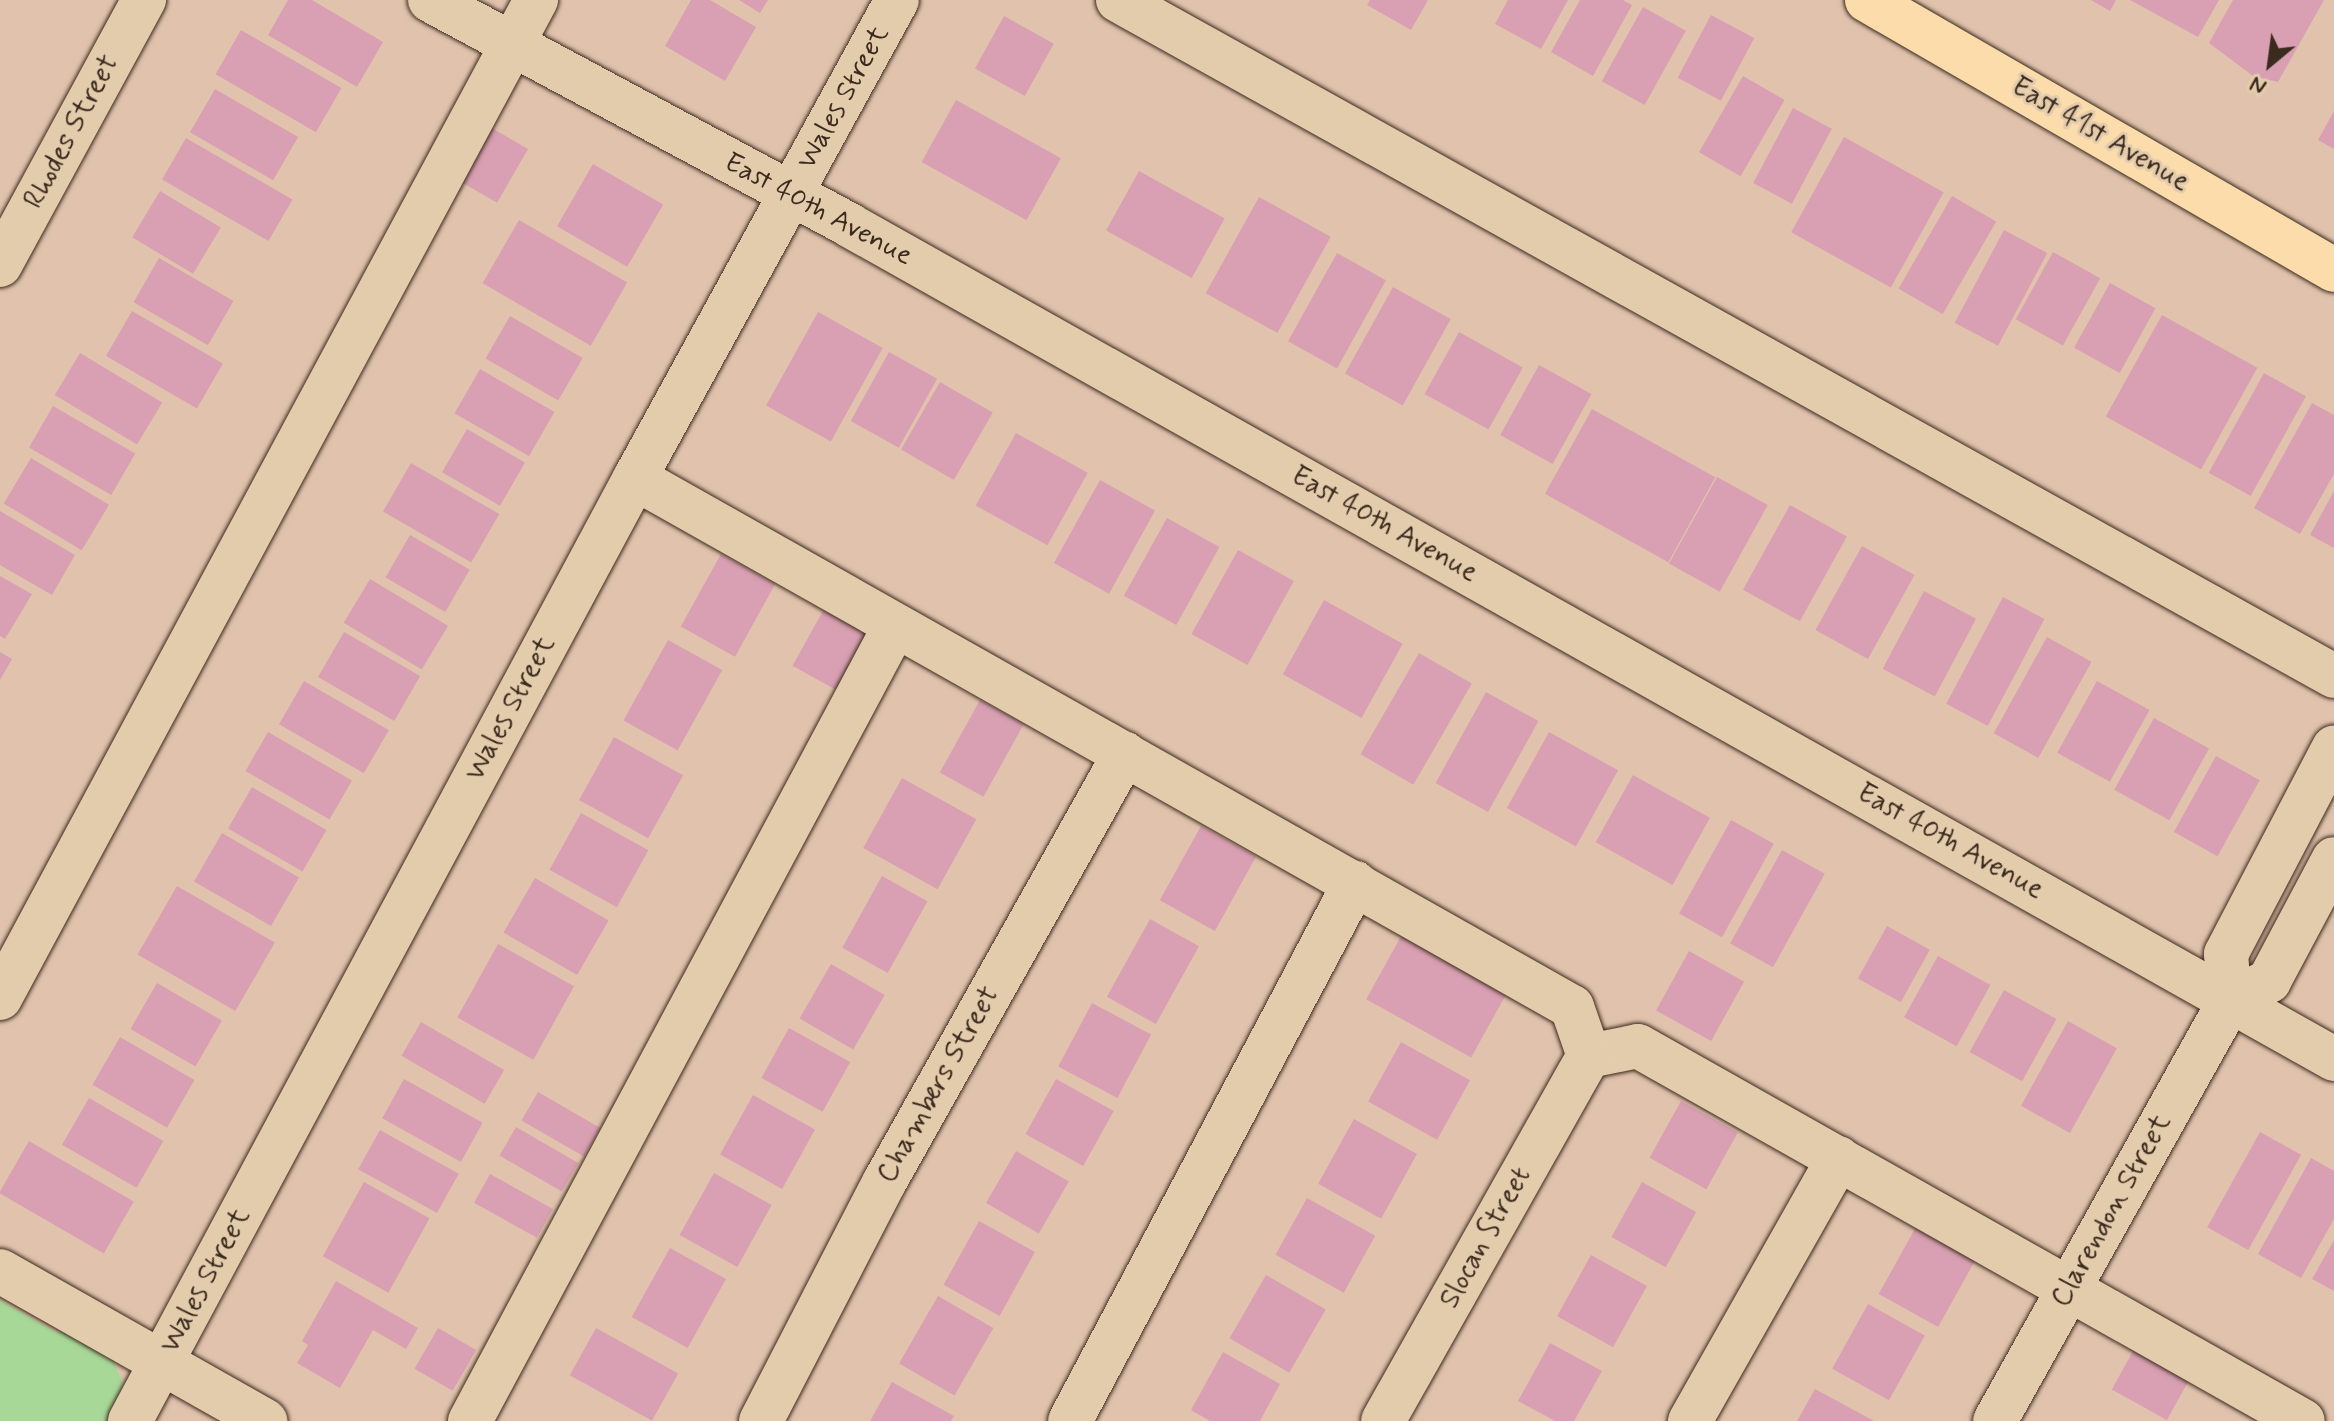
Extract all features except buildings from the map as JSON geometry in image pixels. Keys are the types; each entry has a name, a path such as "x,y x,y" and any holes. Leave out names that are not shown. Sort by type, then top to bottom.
{"main road":[{"name":"East 41st Avenue","path":"1867,0 2334,270"}],"street":[{"name":"Rhodes Street","path":"0,265 144,0"},
{"name":"East 40th Avenue","path":"430,0 791,195 2334,1059"},
{"path":"0,998 536,0"},
{"name":"Wales Street","path":"130,1421 635,478 897,0"},
{"path":"1118,0 2334,676"},
{"path":"635,478 1572,1007 1589,1056 1638,1046 2303,1421"},
{"path":"470,1421 895,626"},
{"path":"2334,747 2226,954 2230,1001 2269,981 2334,859"},
{"name":"Chambers Street","path":"761,1421 885,1181 1125,754"},
{"path":"1070,1421 1355,883"},
{"name":"Clarendon Street","path":"1995,1421 2230,1001"},
{"name":"Slocan Street","path":"1383,1421 1589,1056"},
{"path":"1690,1421 1839,1158"},
{"path":"0,1271 265,1421"}],"green space":[{"path":"0,1300 56,1332 71,1331 113,1360 123,1383 110,1421 0,1421"}]}
